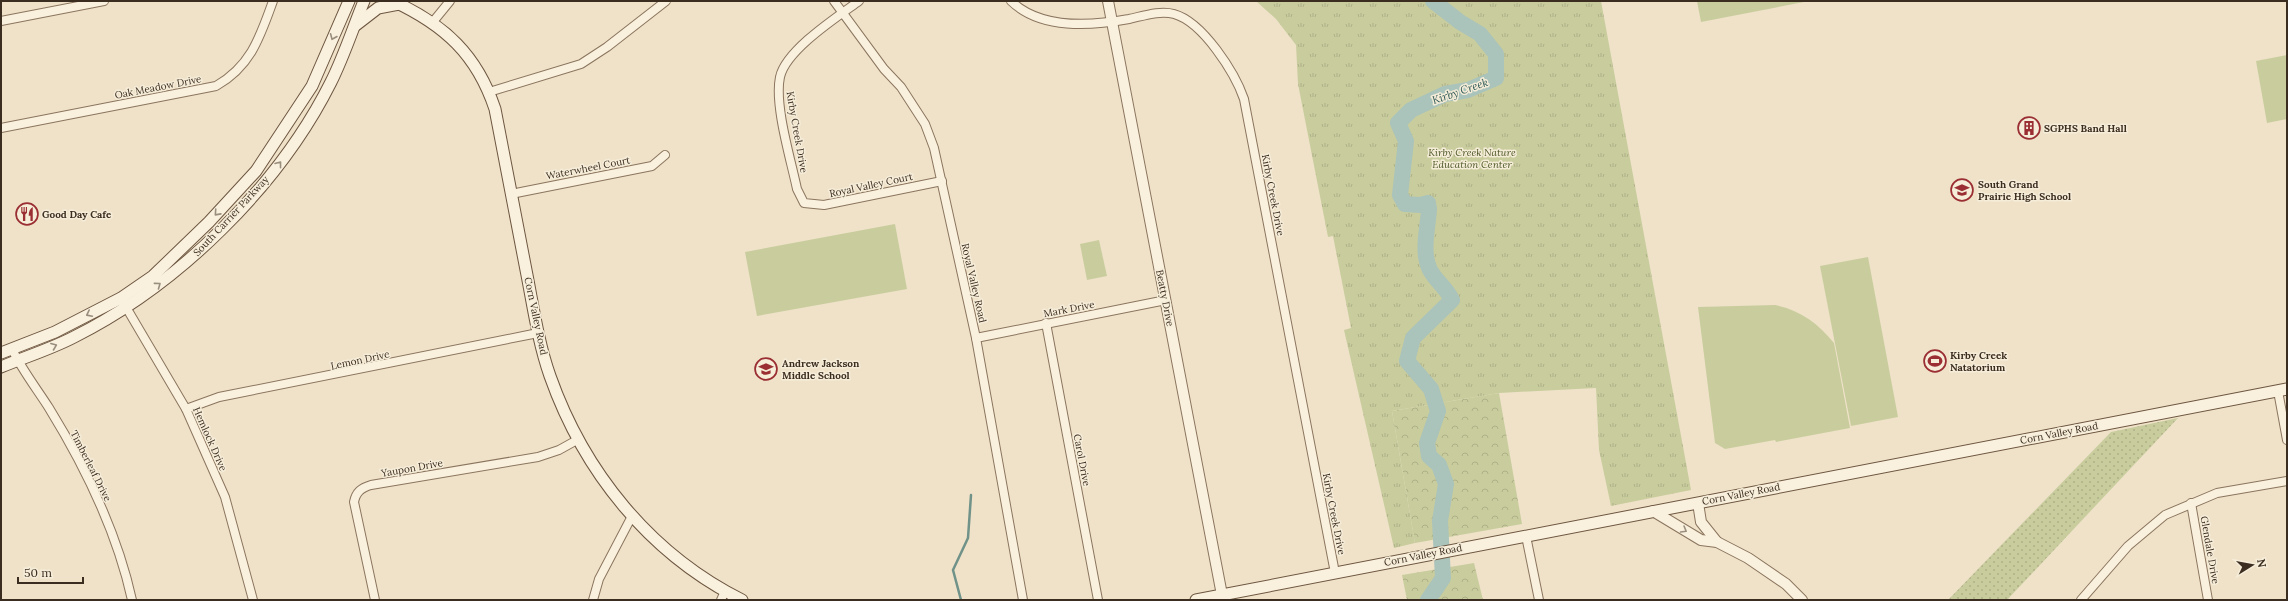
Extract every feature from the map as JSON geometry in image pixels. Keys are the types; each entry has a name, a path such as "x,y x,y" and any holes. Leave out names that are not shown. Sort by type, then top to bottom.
{"main road":[{"name":"South Carrier Parkway","path":"1,367 73,338 123,302 158,272 209,222 256,171 312,86 349,1"},
{"name":"South Carrier Parkway","path":"1,353 55,332 161,284 204,247 280,163 331,81 364,1"},
{"path":"352,30 378,8 396,2"},
{"name":"Corn Valley Road","path":"396,2 432,23 454,39 470,58 489,92 495,109 538,333 550,374 577,440 599,475 632,516 681,562 723,596 742,600"},
{"name":"Corn Valley Road","path":"1196,600 2282,390"}],"street":[{"path":"1,21 104,1"},
{"name":"Oak Meadow Drive","path":"1,128 216,86 231,77 242,67 264,26 273,1"},
{"path":"432,23 450,1"},
{"path":"489,92 581,64 607,47 666,1"},
{"name":"Royal Valley Road","path":"834,1 884,69 901,87 925,124 934,148 976,338 1023,600"},
{"name":"Kirby Creek Drive","path":"804,203 797,189 779,96 780,76 798,49 858,1"},
{"name":"Kirby Creek Drive","path":"1011,1 1037,18 1069,24 1112,22 1160,13 1175,14 1189,22 1218,51 1232,71 1241,91 1258,168 1335,573"},
{"name":"Beatty Drive","path":"1108,1 1222,595"},
{"name":"Waterwheel Court","path":"511,194 652,166 665,155"},
{"name":"Royal Valley Court","path":"804,203 824,205 942,180"},
{"name":"Mark Drive","path":"976,338 1166,300"},
{"name":"Hemlock Drive","path":"123,302 186,409 231,515 253,600"},
{"name":"Carol Drive","path":"1046,323 1098,600"},
{"name":"Lemon Drive","path":"186,409 219,397 538,333"},
{"name":"Timberleaf Drive","path":"12,349 17,360 49,409 94,492 114,540 132,600"},
{"path":"2282,390 2287,440"},
{"name":"Yaupon Drive","path":"375,600 354,502 356,494 362,488 538,457 559,450 577,440"},
{"path":"2081,600 2128,546 2165,514 2217,493 2287,481"},
{"path":"1698,502 1701,522 1717,542"},
{"name":"Glendale Drive","path":"2191,504 2208,600"},
{"path":"1653,511 1701,540 1717,542 1748,558 1786,584 1802,600"},
{"path":"593,600 599,579 632,516"},
{"path":"1526,536 1539,600"}],"green space":[{"name":"Kirby Creek Nature Education Center","path":"1256,1 1601,1 1691,490 1611,506 1599,450 1596,388 1499,393 1392,411 1415,543 1394,548 1344,330 1351,328 1333,236 1328,237 1298,84 1296,45 1276,19"},
{"path":"1697,1 1809,1 1701,22"},
{"path":"2287,55 2287,119 2267,123 2256,61"},
{"path":"895,224 907,289 757,316 745,252"},
{"path":"1099,240 1107,276 1087,280 1080,244"},
{"path":"1868,257 1898,417 1851,426 1820,266"},
{"path":"1775,305 1793,310 1808,318 1822,329 1834,343 1850,428 1776,442 1775,440 1725,449 1715,443 1698,307"},
{"path":"1499,393 1522,524 1415,543 1392,411"},
{"path":"2178,418 2007,600 1948,600 2111,432"},
{"path":"1474,563 1483,600 1407,600 1402,575"}],"waterway":[{"name":"Kirby Creek","path":"1428,600 1443,578 1440,521 1446,484 1439,465 1429,456 1427,443 1438,411 1431,389 1407,361 1413,338 1452,300 1432,274 1427,263 1425,248 1429,209 1428,203 1420,205 1405,204 1400,195 1406,141 1398,123 1411,110 1445,94 1468,90 1496,78 1496,54 1480,34 1460,22 1433,1"},
{"path":"961,600 953,570 968,538 971,495"}],"place":[{"name":"SGPHS Band Hall","path":"2029,128"},
{"name":"South Grand Prairie High School","path":"1962,190"},
{"name":"Good Day Cafe","path":"27,214"},
{"name":"Kirby Creek Natatorium","path":"1935,361"},
{"name":"Andrew Jackson Middle School","path":"766,369"}]}
